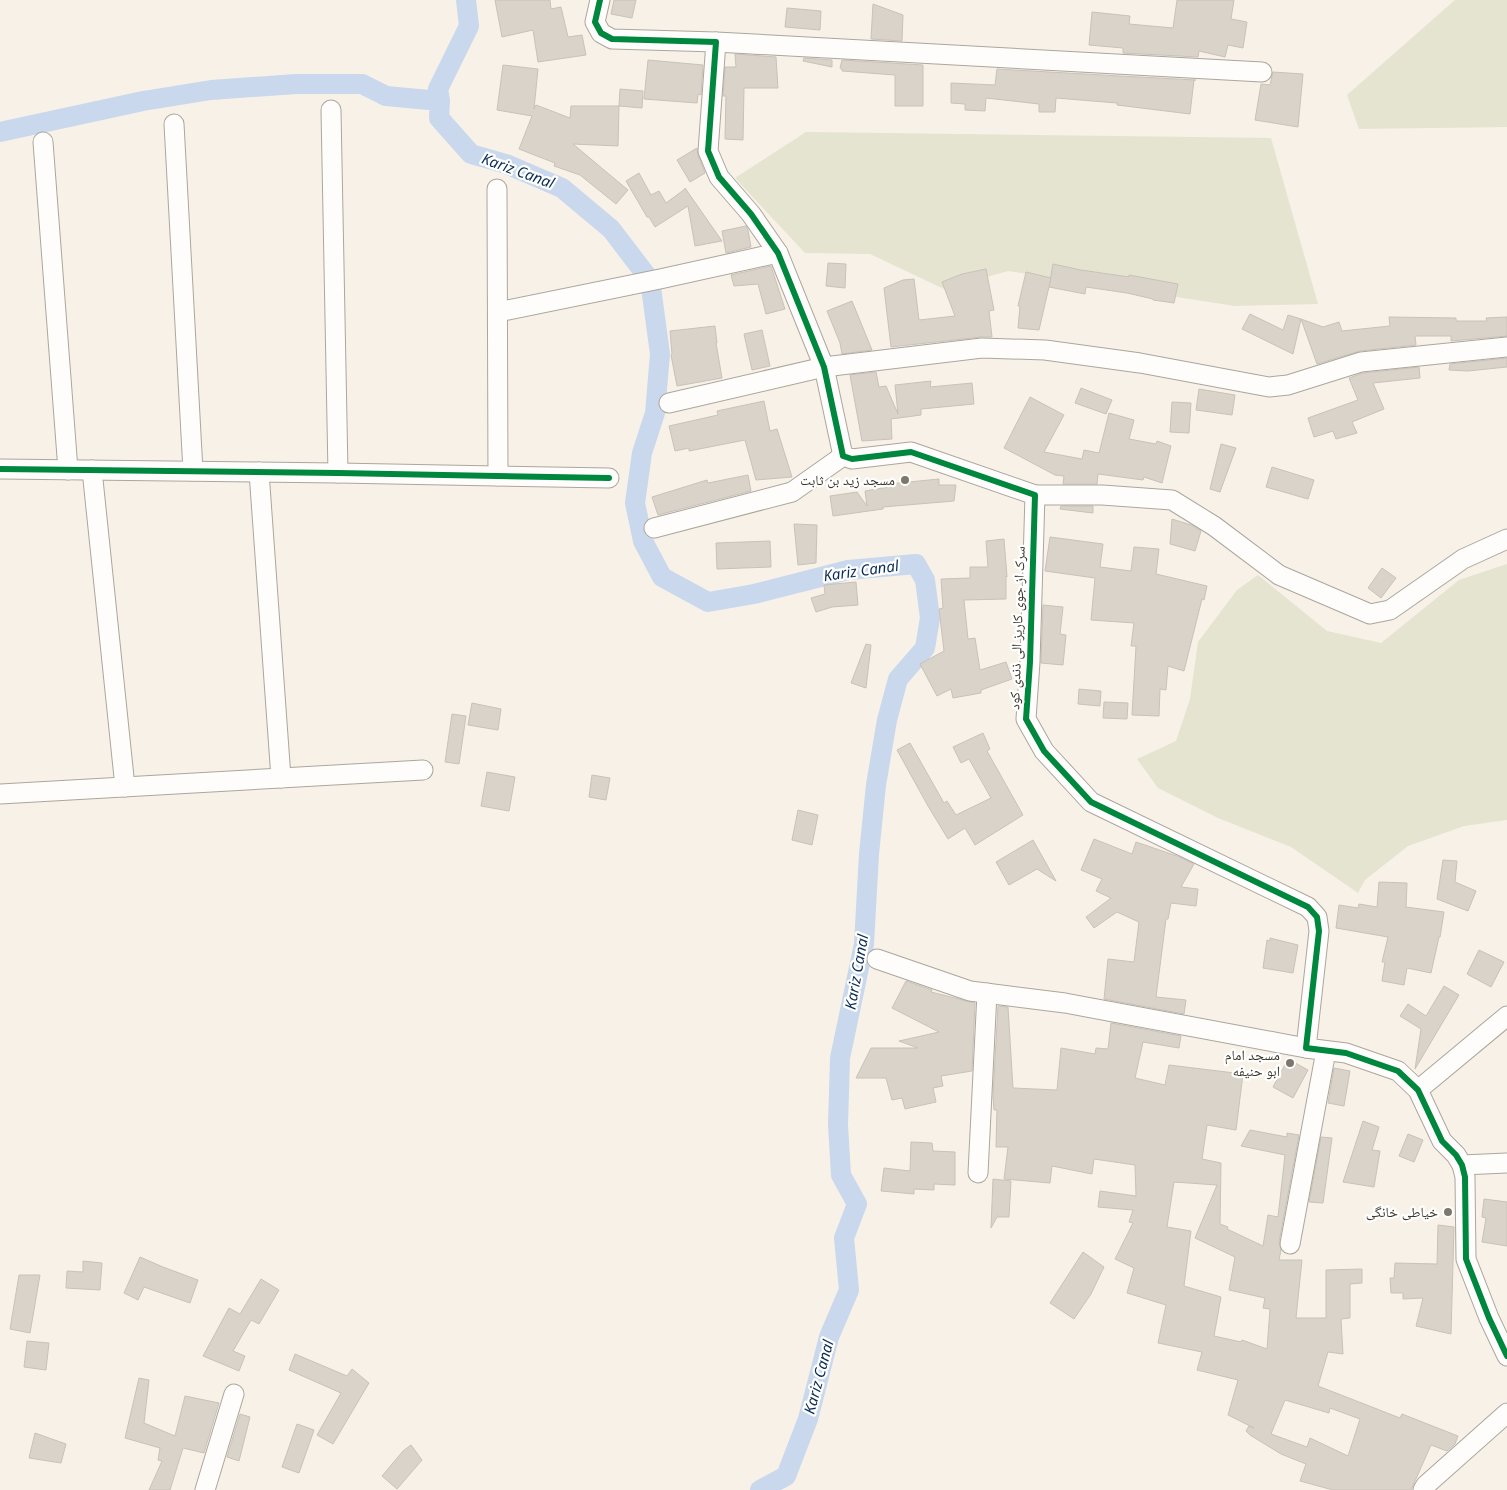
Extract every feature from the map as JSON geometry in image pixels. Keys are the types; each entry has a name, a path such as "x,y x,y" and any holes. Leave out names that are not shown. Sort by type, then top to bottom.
{"street":[{"path":"600,0 595,22 601,33 612,39 716,42 1262,72"},
{"path":"716,42 708,151 719,177 751,214 778,252 824,368 843,456"},
{"path":"331,110 338,472"},
{"path":"174,124 193,471"},
{"path":"43,142 68,470"},
{"path":"497,189 498,476"},
{"path":"498,312 637,284 778,252"},
{"path":"669,403 824,368 982,348 1045,350 1140,364 1269,387 1288,385 1361,362 1507,347"},
{"path":"843,456 852,459 911,452 1035,495 1172,500 1214,526 1279,575 1370,614 1390,610 1463,559 1507,539"},
{"path":"654,528 792,492 843,456"},
{"path":"0,469 338,472 609,478"},
{"path":"92,470 125,787"},
{"path":"259,472 281,778"},
{"name":"سرک از جوی کاریز الی ذندی کود","path":"1035,495 1030,662 1026,720 1044,751 1091,802 1308,907 1317,917 1320,931 1306,1048"},
{"path":"0,794 424,770"},
{"path":"877,959 970,991 1065,1003 1306,1048 1346,1053 1398,1071 1418,1090 1442,1141 1456,1155 1462,1165 1465,1177 1466,1259 1507,1356"},
{"path":"978,1173 987,993"},
{"path":"1418,1090 1507,1016"},
{"path":"1290,1244 1326,1051"},
{"path":"1462,1165 1507,1163"},
{"path":"205,1490 234,1394"},
{"path":"1423,1490 1426,1484 1507,1413"}],"green space":[{"path":"1455,0 1507,0 1507,127 1359,129 1347,95"},
{"path":"806,132 1271,138 1318,304 1235,306 1008,271 944,289 870,254 805,253 735,178"},
{"path":"1507,564 1507,820 1464,826 1408,846 1365,880 1358,893 1291,847 1218,818 1158,788 1137,759 1176,741 1190,699 1198,642 1237,590 1258,575 1327,631 1381,643 1459,580"}],"building":[{"path":"495,0 550,0 551,9 561,7 568,37 582,35 586,55 538,62 533,30 502,37"},
{"path":"614,0 636,0 632,18 611,14"},
{"path":"1177,0 1234,0 1231,19 1247,22 1243,48 1228,45 1225,57 1199,51 1198,57 1123,53 1123,48 1089,45 1092,12 1130,16 1129,24 1173,28"},
{"path":"873,4 903,15 902,41 871,39"},
{"path":"787,8 821,11 820,30 785,27"},
{"path":"735,54 776,57 778,88 744,88 743,140 725,139 726,96 723,96 725,67 736,67"},
{"path":"804,58 832,60 832,67 803,61"},
{"path":"648,60 703,65 701,95 698,94 697,103 644,99"},
{"path":"842,60 923,65 923,106 895,106 895,75 842,71 840,68"},
{"path":"503,65 538,69 534,109 536,105 570,118 571,106 619,106 618,146 573,144 628,190 616,204 580,175 554,166 555,163 519,149 532,116 497,110"},
{"path":"997,69 1196,80 1194,80 1190,114 1117,105 1117,103 1056,98 1055,112 1039,112 1039,104 986,98 985,111 965,110 965,104 951,103 951,83 995,85"},
{"path":"1273,72 1303,74 1298,127 1255,120 1261,84 1270,85"},
{"path":"620,89 643,91 642,108 619,106"},
{"path":"697,148 705,173 690,182 677,160"},
{"path":"639,173 651,195 659,191 666,203 685,188 722,241 695,246 688,206 655,227 626,181"},
{"path":"746,226 751,247 726,253 722,231"},
{"path":"828,263 846,264 845,288 826,286"},
{"path":"1053,264 1081,270 1129,277 1129,275 1178,284 1174,303 1086,287 1085,294 1049,287"},
{"path":"771,266 785,309 766,314 758,284 734,286 731,275"},
{"path":"986,269 994,310 989,311 992,337 891,347 884,288 903,280 914,279 919,320 955,316 942,282 962,274"},
{"path":"1026,272 1051,278 1039,330 1018,328 1020,306 1018,306"},
{"path":"852,301 872,350 842,354 840,343 827,311"},
{"path":"1250,314 1283,330 1288,315 1301,319 1293,354 1242,329"},
{"path":"1389,317 1456,318 1456,321 1487,321 1486,318 1507,317 1507,336 1451,341 1451,336 1415,336 1416,345 1360,351 1317,364 1301,319 1323,327 1339,322 1342,331 1390,326"},
{"path":"715,326 722,378 677,386 671,355 670,331"},
{"path":"762,330 770,366 752,370 744,334"},
{"path":"1507,358 1507,367 1468,371 1449,370 1450,364"},
{"path":"1419,367 1420,378 1373,383 1384,409 1352,422 1357,433 1336,439 1333,431 1314,437 1308,418 1358,400 1349,378 1363,373"},
{"path":"876,372 879,387 886,386 898,414 895,385 931,381 930,387 972,383 974,404 921,409 921,415 891,419 892,439 862,441 850,375"},
{"path":"1081,388 1112,400 1106,414 1075,403"},
{"path":"1199,389 1235,395 1232,415 1196,410"},
{"path":"1030,397 1064,415 1044,452 1082,459 1084,450 1099,453 1109,413 1134,420 1129,439 1156,444 1157,441 1171,446 1162,483 1144,477 1143,480 1098,474 1097,484 1063,484 1064,476 1055,475 1004,448"},
{"path":"764,401 770,431 777,429 792,477 756,480 745,440 689,451 689,448 675,451 669,426 718,415 717,411"},
{"path":"1172,402 1191,403 1189,433 1170,432"},
{"path":"1221,444 1236,448 1220,492 1210,489"},
{"path":"1272,467 1314,480 1308,499 1266,487"},
{"path":"748,475 751,491 658,515 652,497 707,480 708,483"},
{"path":"939,479 939,485 956,485 954,501 883,507 883,509 833,516 830,496 857,492 867,506 865,491 889,487 889,484"},
{"path":"1061,506 1093,506 1093,513 1060,509"},
{"path":"1172,519 1191,525 1201,531 1195,551 1170,544"},
{"path":"794,524 817,525 816,563 798,565"},
{"path":"1050,537 1103,544 1100,567 1131,571 1134,547 1159,549 1156,574 1207,586 1184,671 1168,666 1166,690 1160,689 1159,716 1132,715 1136,646 1131,646 1134,623 1091,620 1095,578 1045,571"},
{"path":"1004,539 1007,577 1006,599 964,600 968,639 975,638 980,670 1006,662 1012,679 981,690 981,693 953,698 951,689 937,696 920,664 944,651 939,609 943,608 941,579 970,578 970,567 988,567 986,541"},
{"path":"770,541 771,567 717,569 716,543"},
{"path":"1382,568 1396,578 1381,598 1368,588"},
{"path":"856,582 858,605 832,607 816,612 811,598 825,594 824,585"},
{"path":"1043,605 1063,607 1060,634 1066,635 1063,665 1041,663"},
{"path":"866,644 871,645 866,688 851,683"},
{"path":"1079,689 1101,691 1100,706 1078,704"},
{"path":"1104,702 1128,703 1127,719 1103,718"},
{"path":"472,703 501,709 498,730 468,725"},
{"path":"452,714 466,716 459,764 445,762"},
{"path":"983,733 990,749 987,751 1023,815 975,845 965,828 948,839 897,750 910,743 944,803 947,801 956,815 991,798 969,759 961,763 953,747"},
{"path":"487,772 515,777 509,811 481,806"},
{"path":"592,775 610,778 606,800 589,797"},
{"path":"798,810 818,815 812,845 792,840"},
{"path":"1094,839 1132,854 1136,842 1194,864 1181,887 1198,889 1196,906 1171,903 1168,919 1166,919 1156,997 1186,1000 1184,1014 1104,999 1108,959 1134,962 1139,922 1117,912 1094,928 1086,917 1111,898 1096,891 1102,879 1081,870"},
{"path":"1033,840 1056,881 1037,869 1009,885 996,862"},
{"path":"1443,860 1457,861 1455,882 1476,891 1468,911 1437,899"},
{"path":"1379,882 1407,883 1406,907 1444,912 1431,973 1407,968 1404,985 1382,981 1385,962 1382,962 1388,937 1336,928 1339,905 1358,908 1359,904 1377,907"},
{"path":"1270,938 1298,945 1293,973 1263,968 1267,940 1270,941"},
{"path":"1479,950 1504,962 1491,987 1467,974"},
{"path":"906,981 932,990 931,992 975,1003 972,1071 941,1076 943,1086 933,1088 936,1102 905,1109 902,1098 892,1100 886,1078 856,1078 871,1048 918,1048 899,1041 939,1032 892,1008"},
{"path":"1444,986 1459,995 1415,1069 1421,1029 1400,1016 1408,1004 1426,1016"},
{"path":"998,1006 1008,1007 1013,1088 1057,1090 1061,1048 1095,1054 1096,1048 1108,1049 1111,1023 1181,1036 1179,1048 1143,1042 1135,1078 1165,1085 1169,1065 1243,1074 1236,1130 1207,1125 1202,1159 1221,1163 1220,1224 1263,1246 1268,1215 1278,1217 1285,1155 1241,1146 1250,1130 1287,1137 1287,1133 1299,1135 1279,1242 1281,1250 1279,1260 1302,1260 1296,1318 1326,1318 1326,1270 1362,1269 1362,1283 1350,1284 1350,1318 1341,1319 1343,1354 1328,1352 1318,1386 1400,1418 1402,1414 1458,1436 1455,1444 1447,1451 1431,1445 1411,1490 1333,1490 1300,1481 1306,1464 1281,1454 1250,1435 1246,1431 1249,1426 1254,1428 1228,1415 1238,1380 1197,1370 1202,1352 1158,1343 1166,1305 1127,1293 1134,1268 1115,1259 1133,1223 1129,1222 1133,1210 1098,1207 1100,1191 1136,1196 1135,1165 1094,1159 1092,1174 1052,1166 1050,1183 1004,1179 1008,1147 996,1147 997,1110 994,1110 993,1096","holes":["1174,1182 1217,1185 1195,1238 1235,1257 1229,1290 1265,1298 1263,1308 1270,1309 1267,1349 1242,1340 1241,1342 1214,1336 1221,1297 1184,1286 1191,1231 1167,1227","1285,1400 1329,1413 1330,1408 1360,1419 1348,1456 1310,1438 1307,1447 1271,1434"]},
{"path":"1288,1059 1308,1070 1293,1098 1273,1087"},
{"path":"1334,1068 1350,1071 1344,1106 1328,1103"},
{"path":"1363,1121 1379,1127 1372,1150 1380,1151 1374,1187 1343,1182"},
{"path":"1408,1134 1423,1140 1414,1162 1399,1156"},
{"path":"1321,1137 1332,1138 1323,1203 1309,1202"},
{"path":"911,1142 932,1143 933,1151 955,1152 955,1185 934,1184 934,1190 914,1189 914,1194 881,1191 884,1168 910,1171"},
{"path":"993,1179 1011,1181 1009,1217 997,1217 991,1228"},
{"path":"1484,1199 1507,1202 1507,1246 1482,1242 1486,1218 1482,1217"},
{"path":"1438,1225 1454,1227 1451,1334 1416,1326 1423,1298 1403,1299 1403,1293 1391,1293 1390,1278 1394,1278 1395,1263 1437,1264"},
{"path":"1083,1252 1104,1267 1091,1294 1074,1319 1050,1303"},
{"path":"140,1257 198,1280 190,1303 144,1287 138,1300 124,1293"},
{"path":"83,1261 102,1263 100,1290 66,1288 67,1271 83,1272"},
{"path":"19,1275 40,1275 30,1333 10,1329"},
{"path":"261,1279 279,1290 259,1324 251,1320 233,1351 245,1356 239,1371 203,1356 229,1308 240,1314"},
{"path":"27,1341 49,1343 46,1370 24,1367"},
{"path":"295,1354 347,1376 352,1369 369,1383 333,1444 317,1435 341,1393 289,1370"},
{"path":"139,1378 149,1380 144,1423 175,1436 185,1396 219,1403 204,1453 183,1448 170,1490 149,1490 162,1461 158,1460 160,1448 125,1438"},
{"path":"240,1414 250,1417 239,1461 227,1457"},
{"path":"297,1424 314,1430 299,1473 282,1467"},
{"path":"35,1433 66,1444 61,1463 29,1458"},
{"path":"411,1445 422,1460 397,1489 382,1476 403,1451"}],"waterway":[{"name":"Kariz Canal","path":"466,0 469,26 438,89 440,101 439,118 471,154 506,164 562,188 611,229 650,280 660,354 655,413 642,453 635,503 643,541 662,577 708,602 754,594 848,570 916,564 925,580 930,618 925,648 898,679 887,720 876,785 869,854 864,944 840,1058 838,1125 841,1175 857,1204 844,1238 849,1290 829,1337 808,1419 786,1476 760,1490"},
{"path":"0,132 143,101 211,90 296,84 362,84 386,96 440,101"}],"cycle path":[{"path":"600,0 595,22 601,33 612,39 716,42 708,151 719,177 751,214 778,253 824,367 843,456 852,459 911,452 1035,495 1030,662 1026,719 1044,751 1091,802 1308,907 1317,917 1319,931 1306,1048 1346,1053 1398,1071 1418,1090 1442,1141 1456,1155 1462,1165 1465,1177 1466,1259 1489,1318 1507,1356"},
{"path":"0,469 609,478"}],"place":[{"name":"مسجد زید بن ثابت","path":"905,480"},
{"name":"مسجد امام ابو حنیفه","path":"1290,1063"},
{"name":"خیاطی خانگی","path":"1448,1212"}]}
